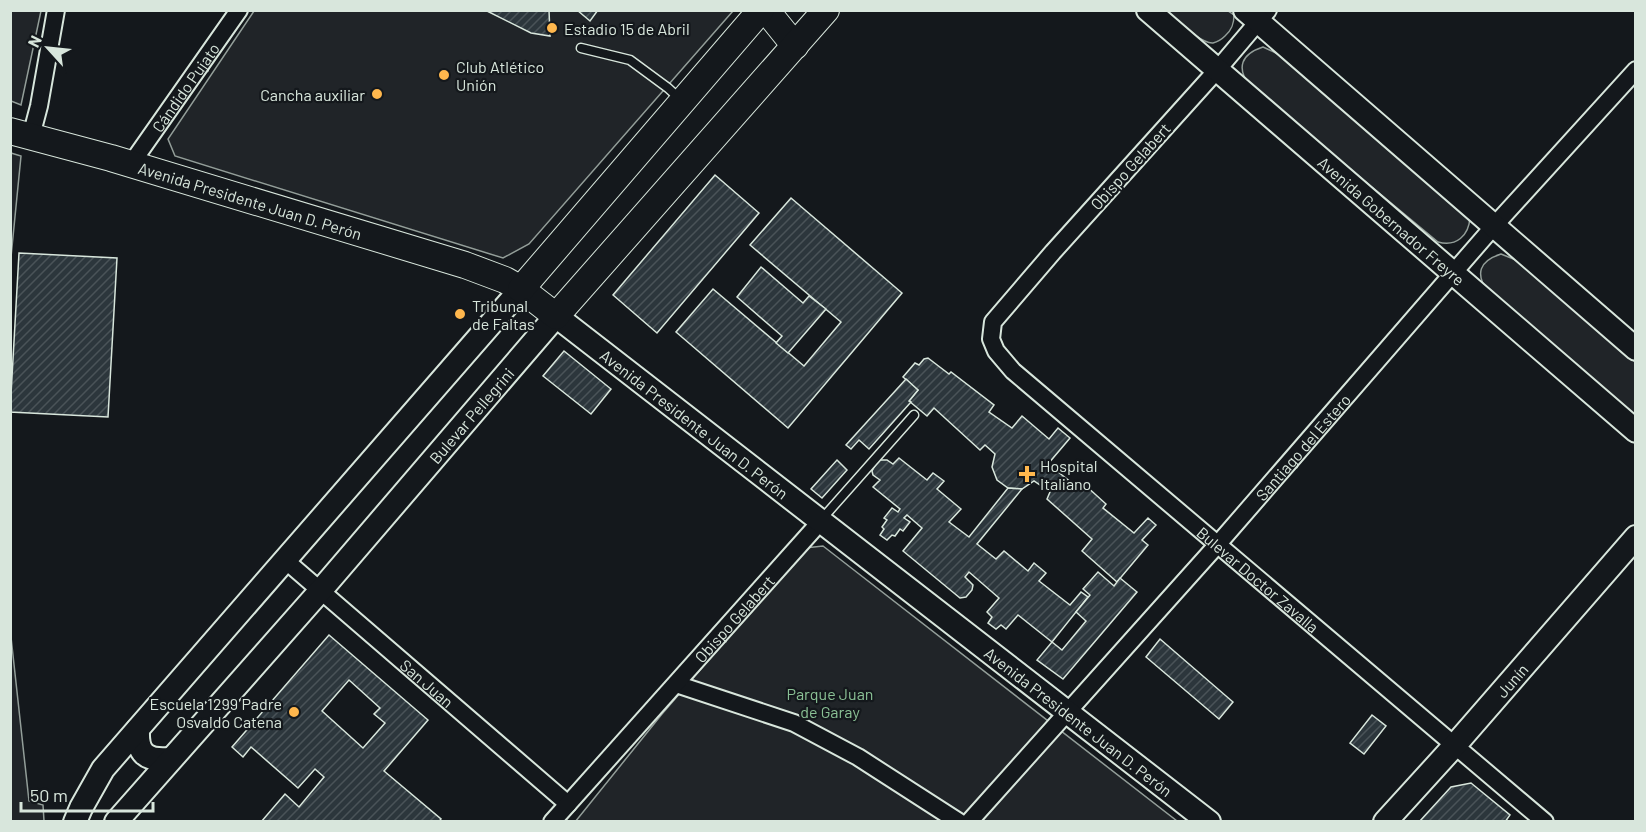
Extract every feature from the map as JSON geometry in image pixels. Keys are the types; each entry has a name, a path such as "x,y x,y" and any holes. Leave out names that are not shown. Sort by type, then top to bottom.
{"main road":[{"path":"521,288 761,10"},
{"path":"766,10 795,46"},
{"name":"Bulevar Pellegrini","path":"556,316 795,46 821,12"},
{"name":"Avenida Presidente Juan D. Perón","path":"18,124 121,161 465,264 521,288 556,316"}],"street":[{"path":"18,124 39,106 56,10"},
{"name":"Cándido Pujato","path":"121,161 239,10"},
{"name":"Avenida Gobernador Freyre","path":"1148,10 1635,431"},
{"path":"1257,14 1635,349"},
{"name":"Obispo Gelabert","path":"993,322 1218,69 1257,14"},
{"name":"Santiago del Estero","path":"969,822 1218,544 1494,226 1635,70"},
{"path":"75,822 103,769 521,288"},
{"name":"Avenida Presidente Juan D. Perón","path":"556,316 1209,822"},
{"name":"Bulevar Pellegrini","path":"116,822 321,590 556,316"},
{"name":"Bulevar Doctor Zavalla","path":"993,322 991,339 996,351 1013,371 1545,822"},
{"name":"Obispo Gelabert","path":"552,822 821,521"},
{"name":"Junín","path":"1385,822 1635,537"},
{"name":"San Juan","path":"285,560 568,804"},
{"path":"676,684 794,723 858,757 958,822"},
{"path":"138,729 140,749 145,755 159,760 170,759"}],"lane":[{"path":"581,48 630,60 683,101"},
{"name":"Obispo Gelabert","path":"821,521 914,415"}],"green space":[{"path":"11,10 41,11 21,105 11,101"},
{"name":"Club Atlético Unión","path":"254,11 733,11 529,244 503,258 175,156 168,139"},
{"path":"1166,11 1228,11 1234,15 1234,21 1227,34 1213,43 1202,40"},
{"path":"1263,47 1278,54 1470,217 1464,235 1450,243 1438,242 1250,86 1243,73 1243,62 1250,54"},
{"path":"10,153 21,156 11,257"},
{"path":"1501,254 1516,260 1635,362 1635,415 1488,292 1481,279 1481,269 1488,260"},
{"name":"Parque Juan de Garay","path":"823,546 1177,821 575,822 662,714 805,548"},
{"path":"11,637 29,801 43,805 44,821 11,821"}],"building":[{"path":"485,10 549,10 550,36 531,33"},
{"path":"577,10 598,10 590,21"},
{"path":"715,175 759,213 657,333 613,295"},
{"path":"791,198 902,293 788,428 676,332 713,289 804,366 841,322 750,245"},
{"path":"19,253 117,258 108,417 10,412"},
{"path":"761,267 803,303 809,296 826,309 788,353 776,343 782,336 737,297"},
{"path":"564,351 611,389 591,414 543,376"},
{"name":"Hospital Italiano","path":"928,358 949,374 951,372 994,405 989,412 1012,428 1022,416 1049,439 1058,428 1070,438 1048,464 1081,490 1085,485 1106,504 1103,508 1134,533 1148,518 1156,525 1142,540 1148,545 1117,582 1082,551 1092,539 1047,499 1050,492 1034,481 1022,489 1008,488 997,480 992,467 995,454 985,445 980,450 934,408 927,416 909,401 918,390 903,377 915,363 919,365"},
{"path":"906,379 918,390 909,401 911,402 869,449 859,440 851,449 846,445"},
{"path":"899,458 927,480 933,473 944,481 937,489 961,509 949,522 969,537 1008,488 1022,489 977,544 996,559 1004,551 1028,571 1034,563 1046,573 1039,581 1070,605 1081,592 1088,597 1052,642 1018,615 1006,629 1001,625 996,629 988,623 992,617 987,612 999,598 969,572 965,577 973,585 972,590 966,597 960,598 903,551 922,528 907,515 904,518 910,522 903,531 900,529 895,536 892,535 887,540 880,535 887,520 884,518 892,508 898,512 900,509 873,487 880,480 873,475 872,471 878,460 887,460 893,464"},
{"path":"837,460 847,470 822,498 811,489"},
{"path":"1098,572 1114,586 1120,578 1137,592 1063,679 1037,660 1052,642 1062,650 1086,621 1076,612 1090,595 1083,589"},
{"path":"329,635 428,720 384,771 441,819 439,822 261,822 285,794 299,807 324,777 315,769 298,788 251,747 243,757 232,747","holes":["349,680 380,708 374,714 385,723 363,748 322,711"]},
{"path":"1160,639 1233,702 1219,719 1146,657"},
{"path":"1372,715 1386,726 1364,754 1350,743"},
{"path":"1471,783 1510,815 1505,822 1419,822 1451,787"}],"place":[{"name":"Estadio 15 de Abril","path":"552,28"},
{"name":"Club Atlético Unión","path":"444,75"},
{"name":"Cancha auxiliar","path":"377,94"},
{"name":"Tribunal de Faltas","path":"460,314"},
{"name":"Hospital Italiano","path":"1027,474"},
{"name":"Escuela 1299 Padre Osvaldo Catena","path":"294,712"}]}
